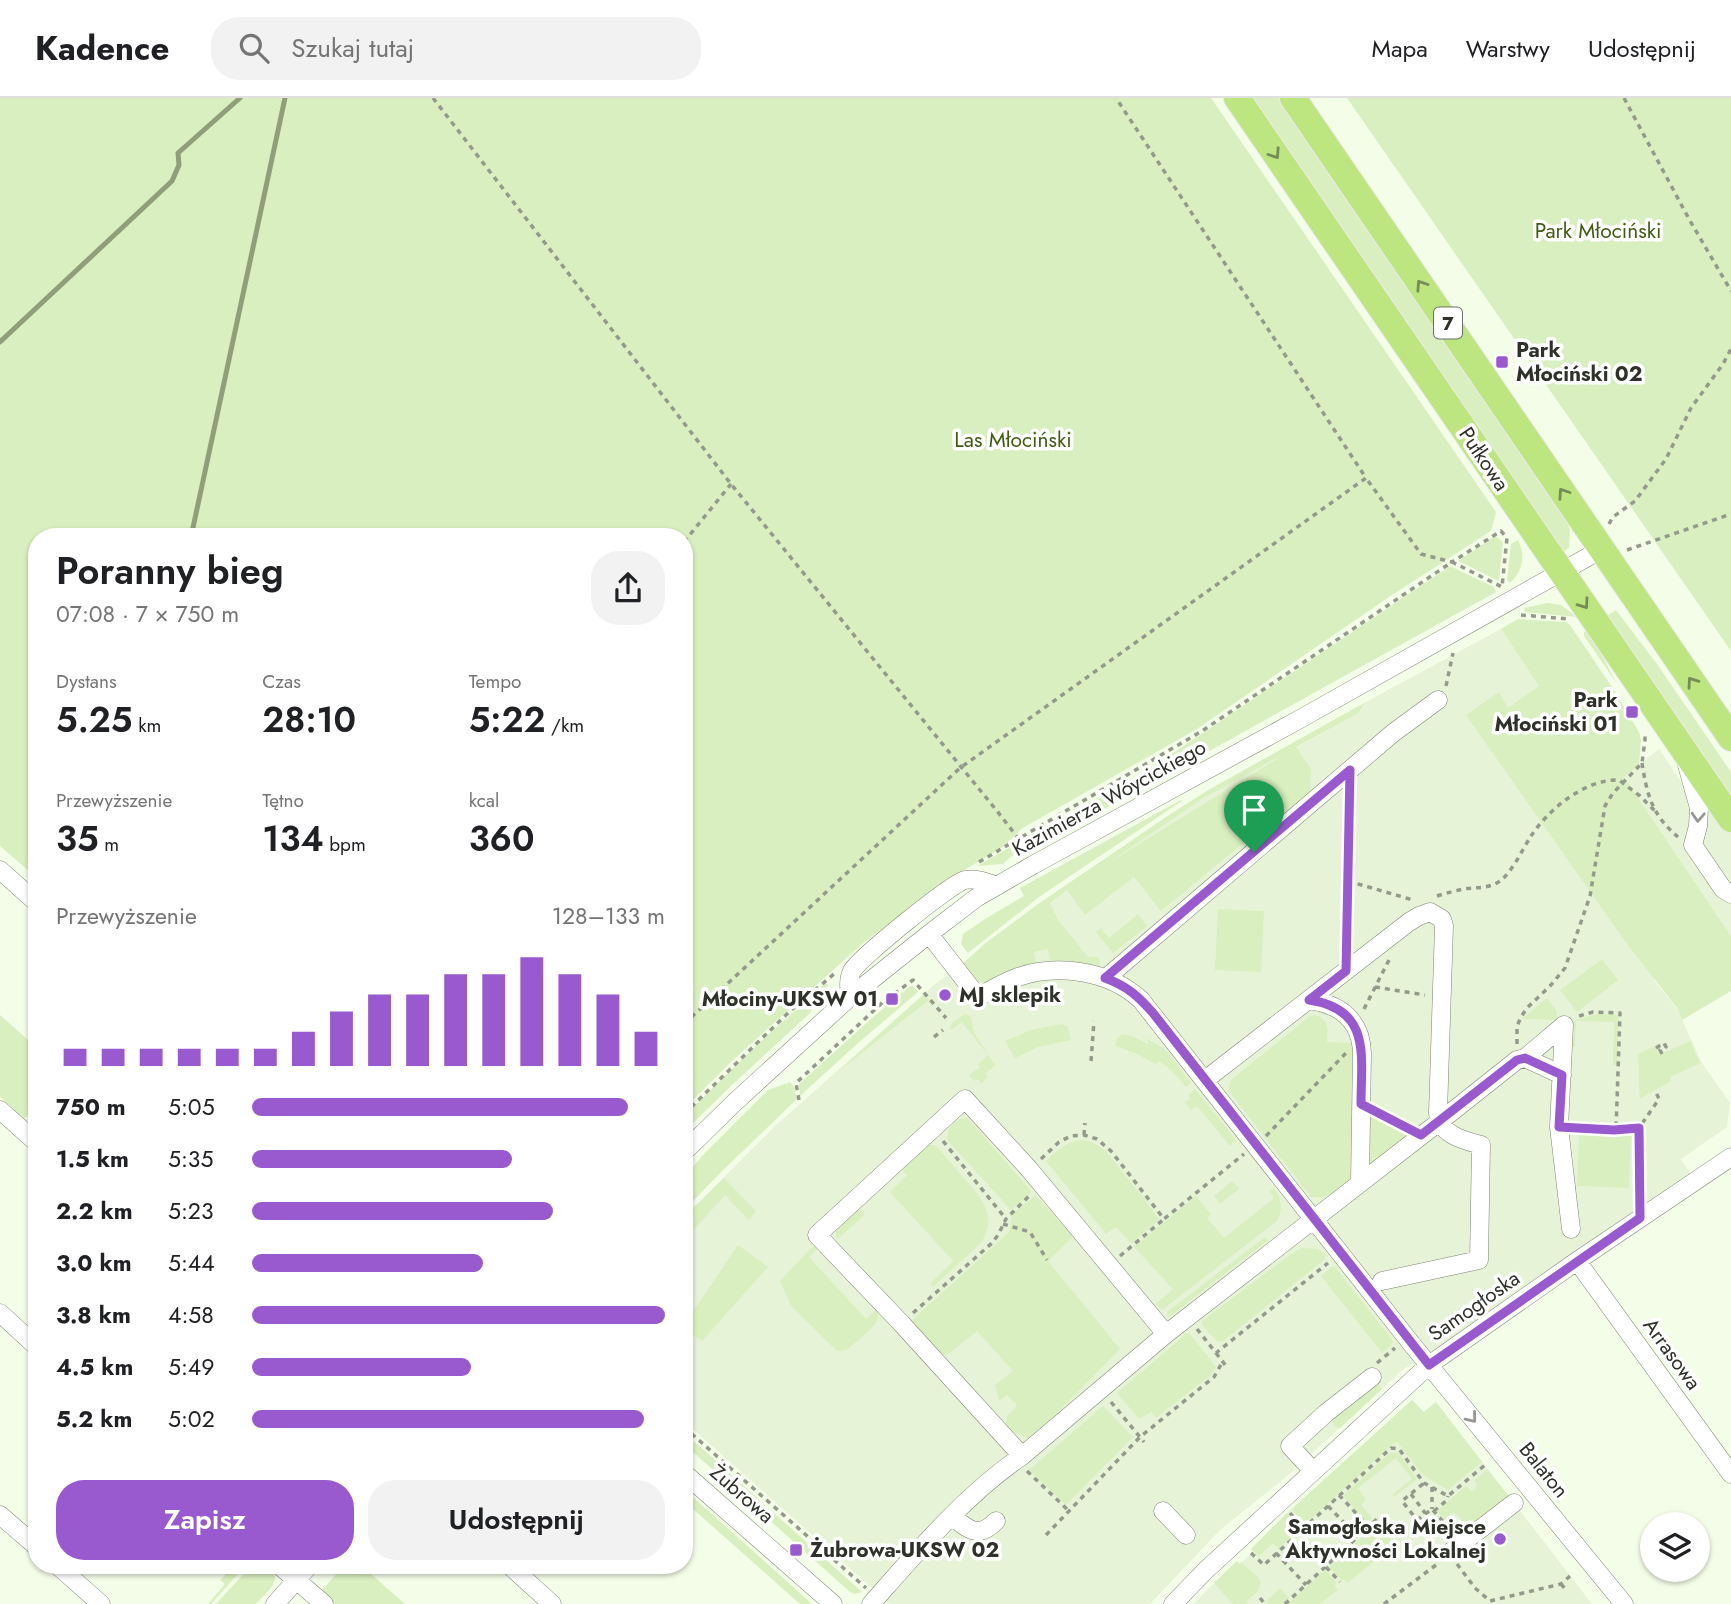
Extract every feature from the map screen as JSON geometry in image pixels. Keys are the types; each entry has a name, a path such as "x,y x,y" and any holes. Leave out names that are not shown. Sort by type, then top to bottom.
{"highway":[{"name":"Pułkowa","path":"1237,98 1731,819"},
{"name":"7","path":"1293,98 1609,545 1731,738"}],"street":[{"name":"Kazimierza Wóycickiego","path":"693,1143 850,997 976,898 1609,545"},
{"path":"1105,978 1393,733 1438,700"},
{"path":"1684,751 1699,808 1693,845 1723,889 1731,894"},
{"path":"0,870 28,895"},
{"path":"850,997 849,981 853,970 915,916 963,880 979,880 997,886"},
{"path":"1205,1080 1419,915 1430,912 1442,919 1444,926 1437,1113 1439,1122 1453,1135 1481,1144 1479,1260 1382,1281"},
{"name":"Balaton","path":"929,934 978,997 1016,978 1040,972 1074,971 1121,984 1141,1000 1429,1365 1624,1604"},
{"path":"1309,1000 1339,1009 1360,1035 1360,1183"},
{"path":"871,1599 952,1516 1001,1471 1024,1463 1166,1334 1564,1025"},
{"path":"1564,1025 1559,1127 1571,1229"},
{"path":"1521,1059 1562,1075"},
{"path":"1024,1463 901,1323 817,1235 965,1099 1166,1334"},
{"path":"0,1110 28,1135"},
{"name":"Samogłoska","path":"1173,1604 1206,1570 1429,1365 1731,1157"},
{"name":"Arrasowa","path":"1577,1261 1731,1474"},
{"path":"0,1313 28,1339"},
{"path":"1313,1471 1290,1446 1372,1377"},
{"name":"Żubrowa","path":"693,1481 833,1604"},
{"path":"1454,1550 1514,1503"},
{"path":"1163,1511 1186,1535"},
{"path":"0,1515 28,1539"},
{"path":"952,1516 965,1527 976,1531 989,1528 996,1521"},
{"path":"67,1574 101,1604"},
{"path":"290,1574 324,1604"},
{"path":"275,1604 302,1574"},
{"path":"519,1574 552,1604"}],"path":[{"path":"433,98 731,484 1018,838 1202,731 1452,562 1500,531 1507,538 1502,587 1452,562 1421,554 1366,478 1115,98"},
{"path":"1624,98 1731,291"},
{"path":"1731,349 1691,408 1666,458 1635,501 1613,516 1609,545 1731,514"},
{"path":"693,1015 960,768 1366,478"},
{"path":"693,531 731,484"},
{"path":"1519,615 1569,619"},
{"path":"1438,700 1448,681 1453,651"},
{"path":"1644,727 1646,740 1642,763 1646,790 1652,806 1677,836 1693,845"},
{"path":"1521,1059 1517,1026 1527,1008 1565,968 1590,896 1605,806 1642,763"},
{"path":"1346,971 1350,770"},
{"path":"1429,898 1460,890 1484,888 1501,880 1544,819 1579,792 1593,785 1614,780 1624,783 1657,813"},
{"path":"799,1100 796,1083 883,1002 913,980 946,1018"},
{"path":"1375,987 1441,998"},
{"path":"1582,1008 1589,1013"},
{"path":"1564,1025 1564,1020 1589,1013 1620,1013 1616,1130"},
{"path":"1091,1061 1094,1021"},
{"path":"934,1037 943,1030"},
{"path":"1265,1137 1346,1053 1361,1043"},
{"path":"1656,1048 1664,1043 1666,1047 1660,1049 1662,1054"},
{"path":"1612,1074 1618,1074"},
{"path":"1640,1218 1639,1128 1659,1099 1656,1090"},
{"path":"1361,1104 1421,1135"},
{"path":"1084,1135 1086,1123"},
{"path":"1559,1127 1616,1130 1639,1128"},
{"path":"932,1129 1004,1221 1030,1232 1047,1260"},
{"path":"1042,1157 1065,1139 1077,1135 1102,1142 1164,1219"},
{"path":"1108,1266 1248,1151"},
{"path":"901,1323 992,1243 1004,1221 1042,1186"},
{"path":"1216,1353 1329,1263"},
{"path":"1046,1535 1140,1437 1214,1377 1224,1363 1194,1325"},
{"path":"1387,1354 1394,1349"},
{"path":"1107,1398 1144,1442"},
{"path":"693,1435 871,1599"},
{"path":"1251,1553 1264,1564 1391,1448 1399,1449 1424,1483 1448,1496"},
{"path":"1024,1463 1069,1511"},
{"path":"1424,1483 1402,1501 1415,1521 1447,1500 1448,1496 1485,1465"},
{"path":"1432,1487 1433,1510 1475,1588 1491,1603 1561,1584 1570,1576"},
{"path":"1411,1494 1425,1513"},
{"path":"1339,1495 1369,1527"},
{"path":"1328,1506 1358,1537"},
{"path":"1289,1511 1303,1529"},
{"path":"1285,1604 1377,1520 1386,1530"},
{"path":"1384,1604 1454,1550"},
{"path":"1276,1553 1306,1585"},
{"path":"1326,1567 1339,1582"},
{"path":"1561,1584 1567,1591"},
{"path":"1516,1595 1518,1602"},
{"path":"1260,1598 1265,1604"}],"shaded area":[{"path":"1501,629 1707,934 1654,980 1677,1009 1702,1063 1730,1103 1727,1127 1681,1159 1692,1176 1572,1260 1401,1371 1291,1473 1220,1530 1150,1604 890,1604 693,1429 693,1208 774,1127 935,984 1066,890 1202,799 1359,713 1364,703"},
{"path":"1659,749 1685,788 1701,787 1731,832 1731,936 1624,777"},
{"path":"1412,1400 1424,1412 1436,1402 1592,1604 1193,1604 1237,1561 1240,1564 1253,1552 1251,1549 1287,1513"}],"green space":[{"name":"Las Młociński","path":"0,98 1211,98 1496,512 1491,531 1389,597 1197,729 1021,829 1006,845 941,884 862,944 734,1059 693,1100 693,528 28,528 28,870 0,846"},
{"path":"1249,98 1281,98 1567,521 1570,530 1569,548 1562,552"},
{"name":"Park Młociński","path":"1347,98 1731,98 1731,651"},
{"path":"1495,536 1503,542 1499,581 1458,561"},
{"path":"1518,540 1522,563 1510,583 1507,580 1511,544"},
{"path":"1450,566 1494,587 1496,592 1047,841 1031,842 1024,839 1163,760"},
{"path":"1547,603 1561,605 1577,617 1525,612 1524,608"},
{"path":"1616,610 1657,664 1731,772 1731,801 1605,617"},
{"path":"1518,619 1566,622 1614,690 1641,740 1639,765 1624,777 1731,936 1731,991 1682,1020 1677,1008 1624,940 1466,715 1499,692 1508,708 1539,686 1501,629"},
{"path":"1588,628 1617,684 1584,636"},
{"path":"1364,703 1359,713 1296,747 1311,769 1310,794 1252,845 1246,841 1161,911 1134,877 1085,915 1067,890 1050,903 1058,920 1088,957 1099,957 1099,967 1051,963 1048,949 1034,952 1036,965 982,982 975,979 962,964 1038,904 1210,789","holes":["1277,759 1108,863 1202,799"]},
{"path":"1181,800 1039,897 968,953 961,944 963,934 1024,896 1020,888"},
{"path":"1014,845 1013,855 1003,864 977,866"},
{"path":"1218,909 1264,911 1261,972 1215,970"},
{"path":"1138,914 1147,926 1113,953 1096,932 1101,928 1109,938"},
{"path":"1602,959 1618,980 1577,1012 1560,990"},
{"path":"826,983 828,985 810,1013 693,1123 693,1107"},
{"path":"910,986 918,992 800,1096 799,1084"},
{"path":"923,995 929,1000 834,1075"},
{"path":"1547,998 1557,1012 1557,1020 1523,1019 1524,1017"},
{"path":"965,1014 971,1017 974,1033 995,1065 986,1073 988,1077 981,1084 978,1079 974,1081 969,1075 980,1067 978,1064 988,1055 962,1022 952,1030 950,1027"},
{"path":"1598,1014 1617,1015 1619,1018 1617,1065 1613,1065 1614,1022 1576,1021 1575,1047 1570,1047 1572,1021"},
{"path":"0,1015 28,1040 28,1115 24,1119 0,1097"},
{"path":"1314,1015 1325,1021 1327,1042 1356,1043 1350,1179 1323,1197 1311,1197 1228,1090 1231,1080"},
{"path":"1062,1024 1068,1027 1071,1040 1038,1047 1015,1058 1005,1041 1031,1030"},
{"path":"1122,1034 1150,1045 1145,1038 1165,1049 1191,1083 1186,1087 1159,1061 1156,1064 1115,1046 1117,1038"},
{"path":"1690,1041 1700,1063 1670,1077 1671,1081 1640,1099 1638,1054 1655,1046 1659,1055"},
{"path":"790,1082 797,1099 693,1201 693,1167 768,1090"},
{"path":"1195,1089 1236,1140 1230,1146 1197,1106 1191,1110 1185,1102 1190,1099 1188,1095"},
{"path":"1367,1114 1375,1114 1411,1133 1365,1169"},
{"path":"962,1118 970,1121 1031,1191 1011,1210 948,1141 950,1127"},
{"path":"1579,1133 1631,1135 1629,1188 1577,1186"},
{"path":"1083,1140 1104,1149 1159,1220 1131,1243 1116,1227 1106,1234 1046,1161 1067,1144"},
{"path":"927,1145 937,1147 981,1199 988,1215 986,1233 981,1243 933,1287 930,1284 953,1261 890,1192 907,1175 899,1167"},
{"path":"724,1178 756,1211 749,1220 725,1195 693,1231 693,1208"},
{"path":"1232,1181 1239,1189 1220,1204 1214,1196"},
{"path":"1274,1189 1281,1205 1277,1221 1162,1310 1156,1304 1173,1289 1134,1247 1196,1196 1211,1214 1207,1218 1224,1238 1273,1199 1269,1191"},
{"path":"1035,1195 1073,1237 1048,1261 1120,1349 1055,1415 1028,1438 1005,1429 1007,1416 1017,1406 1007,1395 999,1401 995,1385 1013,1371 977,1331 946,1356 913,1323 913,1319 1009,1232 1012,1215"},
{"path":"857,1207 865,1214 837,1240 839,1225"},
{"path":"1265,1237 1268,1240 1169,1317 1167,1315 1167,1312"},
{"path":"738,1245 768,1267 702,1341 693,1335 693,1312"},
{"path":"816,1246 818,1248 809,1257 866,1319 876,1310 878,1314 872,1328 846,1350 837,1351 791,1306 780,1281"},
{"path":"1302,1248 1317,1249 1326,1255 1325,1259 1222,1342 1217,1341 1202,1325 1202,1321"},
{"path":"1335,1267 1393,1341 1382,1353 1321,1276"},
{"path":"1187,1333 1216,1367 1211,1375 1156,1418 1151,1412 1139,1419 1117,1393"},
{"path":"1377,1382 1382,1389 1337,1428 1330,1420"},
{"path":"1412,1400 1424,1412 1436,1402 1482,1462 1448,1490 1422,1474 1395,1442 1303,1523 1292,1509"},
{"path":"1103,1406 1133,1437 1066,1505 1029,1470"},
{"path":"693,1441 862,1592 850,1592 693,1452"},
{"path":"1391,1452 1399,1453 1417,1479 1394,1497 1393,1494 1412,1479 1396,1458 1358,1488 1366,1500 1361,1505 1372,1518 1367,1523 1343,1496"},
{"path":"1487,1469 1512,1500 1471,1526 1454,1512 1444,1520 1437,1511 1466,1486 1471,1491 1475,1490 1477,1485 1474,1481"},
{"path":"693,1497 811,1603 800,1604 693,1509"},
{"path":"1287,1513 1298,1530 1279,1548 1273,1543 1259,1556 1251,1549"},
{"path":"1369,1530 1378,1541 1386,1534 1396,1544 1347,1583 1329,1567"},
{"path":"1237,1561 1261,1582 1258,1591 1246,1602 1248,1604 1233,1604 1214,1583"},
{"path":"1325,1570 1336,1582 1338,1590 1320,1604 1288,1604"},
{"path":"226,1574 238,1574 211,1604 208,1604 225,1584 220,1580"},
{"path":"244,1574 274,1575 272,1587 256,1604 216,1604"},
{"path":"337,1574 371,1574 405,1604 335,1604 321,1591"},
{"path":"1280,1588 1289,1598 1282,1604 1265,1602"}],"waterway":[{"path":"0,342 172,181 179,165 178,153 240,98"},
{"path":"193,528 285,98"}],"place":[{"name":"Park Młociński 02","path":"1502,362"},
{"name":"Park Młociński 01","path":"1632,712"},
{"name":"MJ sklepik","path":"945,995"},
{"name":"Młociny-UKSW 01","path":"892,999"},
{"name":"Samogłoska Miejsce Aktywności Lokalnej","path":"1500,1539"},
{"name":"Żubrowa-UKSW 02","path":"796,1550"}],"route":[{"path":"1350,770 1346,971 1309,1000 1339,1009 1360,1035 1361,1104 1421,1135 1517,1060 1525,1058 1562,1075 1559,1127 1614,1130 1639,1128 1640,1218 1429,1365 1153,1013 1132,991 1105,978 1254,852 1350,770"}]}
